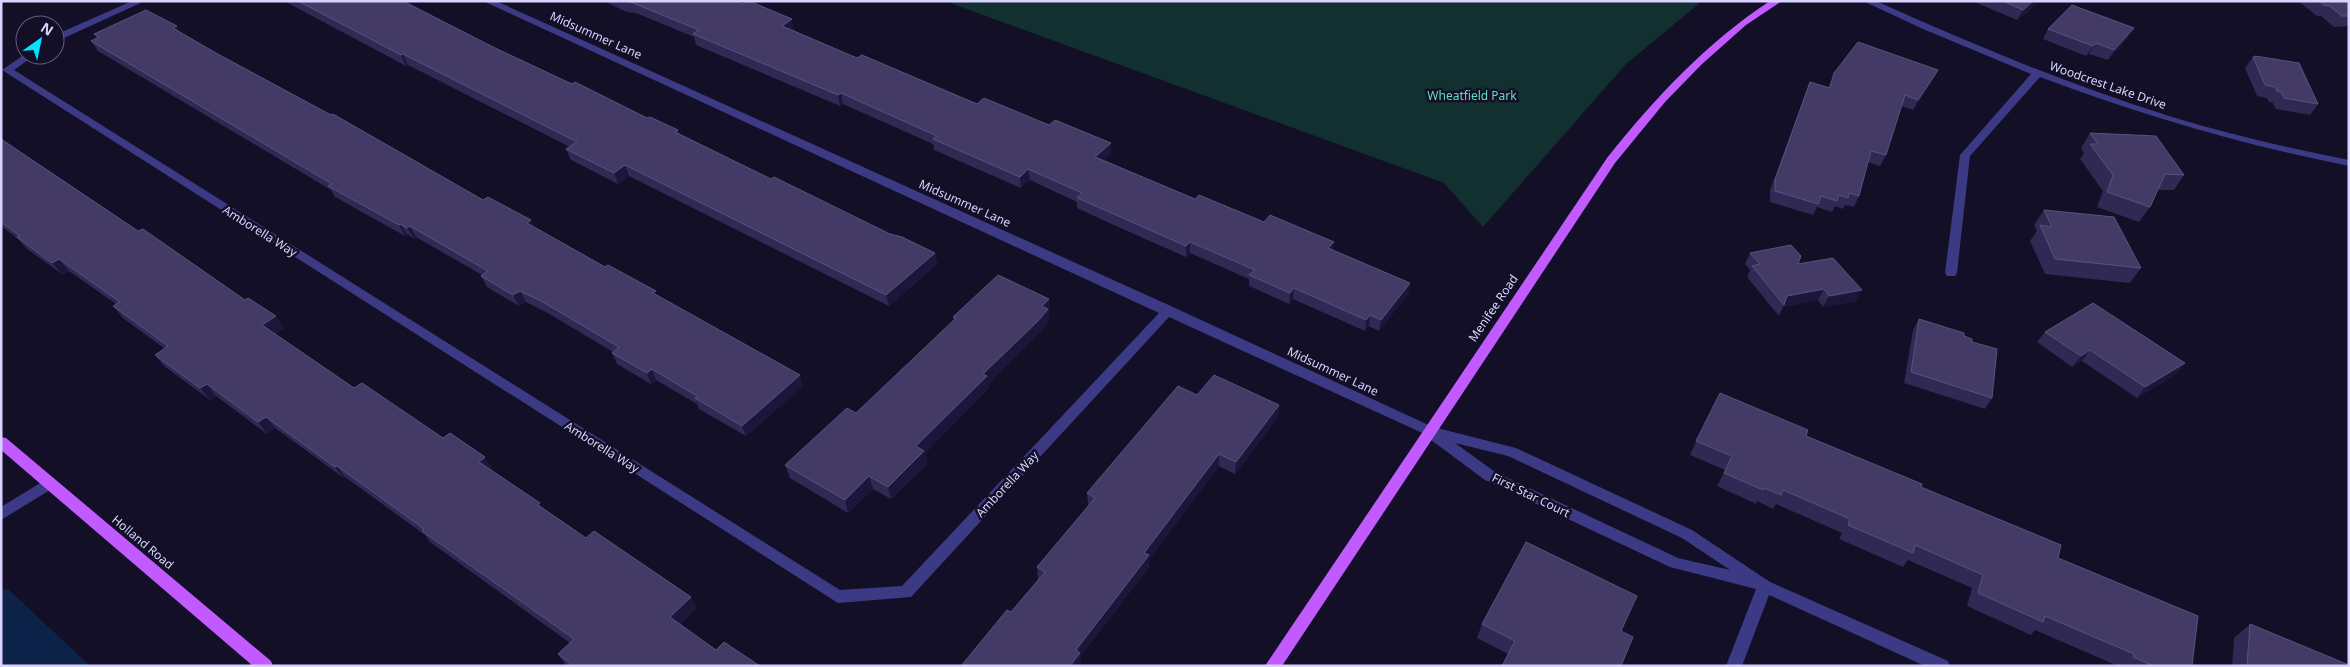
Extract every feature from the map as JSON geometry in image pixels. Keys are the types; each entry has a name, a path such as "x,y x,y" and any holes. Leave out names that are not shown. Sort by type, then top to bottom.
{"main road":[{"name":"Menifee Road","path":"1273,666 1595,182 1627,138 1687,72 1740,26 1777,1"},
{"name":"Holland Road","path":"1,442 265,666"}],"street":[{"path":"65,35 140,1"},
{"name":"Midsummer Lane","path":"488,1 1169,310 1430,431"},
{"name":"Woodcrest Lake Drive","path":"1868,1 1984,53 2037,74 2147,112 2219,134 2349,163"},
{"name":"Amborella Way","path":"15,64 6,70 838,597 906,592 1169,310"},
{"path":"1951,274 1965,155 2037,74"},
{"name":"First Star Court","path":"1430,431 1490,476 1675,563 1765,586"},
{"name":"First Star Court","path":"1430,431 1511,452 1687,534 1765,586 1942,666"},
{"path":"1,514 50,483"},
{"path":"1734,666 1765,586"}],"green space":[{"name":"Wheatfield Park","path":"945,1 1702,1 1626,64 1483,227 1444,183"}],"water":[{"path":"8,589 90,666 1,666 1,590"}],"building":[{"path":"298,1 403,1 493,47 572,84 575,82 647,118 650,117 678,130 675,132 771,179 774,177 890,234 902,237 935,253 886,295 625,165 614,173 566,149 577,142 403,54 401,55"},
{"path":"624,1 736,1 742,4 749,1 792,19 782,26 857,58 862,55 977,104 984,98 1049,125 1055,120 1111,143 1095,157 1195,199 1199,195 1264,222 1270,215 1334,242 1328,248 1410,283 1381,320 1370,315 1366,320 1294,288 1290,293 1249,275 1255,270 1190,242 1186,246 1077,198 1082,193 1028,169 1020,177 933,139 937,136 841,93 838,95 693,34 699,30"},
{"path":"2003,1 2033,1 2023,10"},
{"path":"2319,1 2349,1 2349,16 2342,16 2328,5 2325,6"},
{"path":"2072,5 2134,28 2114,50 2096,43 2093,46 2048,29"},
{"path":"146,10 177,26 173,28 214,52 331,115 333,114 483,200 488,197 531,220 527,223 605,267 608,265 656,291 653,293 800,375 742,426 652,369 647,373 612,353 619,347 541,301 520,291 513,295 481,276 488,271 410,226 407,228 399,225 328,186 332,184 91,41 99,37 94,34"},
{"path":"1858,42 1938,70 1918,100 1905,95 1886,155 1871,151 1859,196 1849,193 1848,198 1839,195 1837,201 1821,196 1818,204 1775,191 1775,180 1810,82 1830,88 1834,73"},
{"path":"2253,57 2299,63 2318,104 2284,98 2275,87 2265,85"},
{"path":"2090,133 2156,136 2184,175 2165,174 2150,207 2107,192 2113,175 2090,144 2098,144"},
{"path":"1,139 138,231 143,229 245,300 248,298 276,316 262,325 354,388 362,383 443,438 450,433 485,457 479,462 540,503 538,505 586,538 594,531 691,597 670,617 716,650 724,642 760,666 574,666 558,654 574,639 422,531 424,529 337,466 335,467 266,417 258,422 207,384 200,388 155,355 168,346 113,306 120,302 59,259 52,263 17,237 20,236 1,222"},
{"path":"2044,210 2114,217 2141,268 2055,259 2040,225 2052,227"},
{"path":"1791,245 1801,256 1798,264 1833,258 1862,290 1829,296 1824,289 1787,296 1784,305 1752,266 1760,264 1750,253"},
{"path":"998,275 1049,299 1042,306 1048,309 983,374 987,376 916,446 924,451 888,487 869,476 845,500 785,465 847,408 856,413 956,318 953,317"},
{"path":"2093,303 2185,363 2145,387 2090,350 2081,356 2045,332"},
{"path":"1919,319 1964,333 1964,336 1972,339 1972,342 1997,349 1992,398 1911,372"},
{"path":"1214,375 1279,405 1236,462 1219,454 1144,553 1149,555 1076,650 1080,653 1070,666 961,666 1007,610 1011,612 1045,572 1037,567 1095,498 1087,493 1178,386 1197,395"},
{"path":"1720,393 1808,430 1806,436 1922,484 1921,487 2061,545 2058,558 2198,616 2192,666 2154,666 2133,657 2134,654 2045,616 2043,622 1978,593 1983,575 1915,545 1913,553 1848,525 1850,519 1783,490 1781,495 1764,488 1763,490 1724,473 1732,456 1696,441"},
{"path":"1526,542 1637,596 1621,631 1633,637 1621,666 1502,666 1515,641 1482,624"},
{"path":"2250,624 2349,665 2349,666 2247,666"}]}
